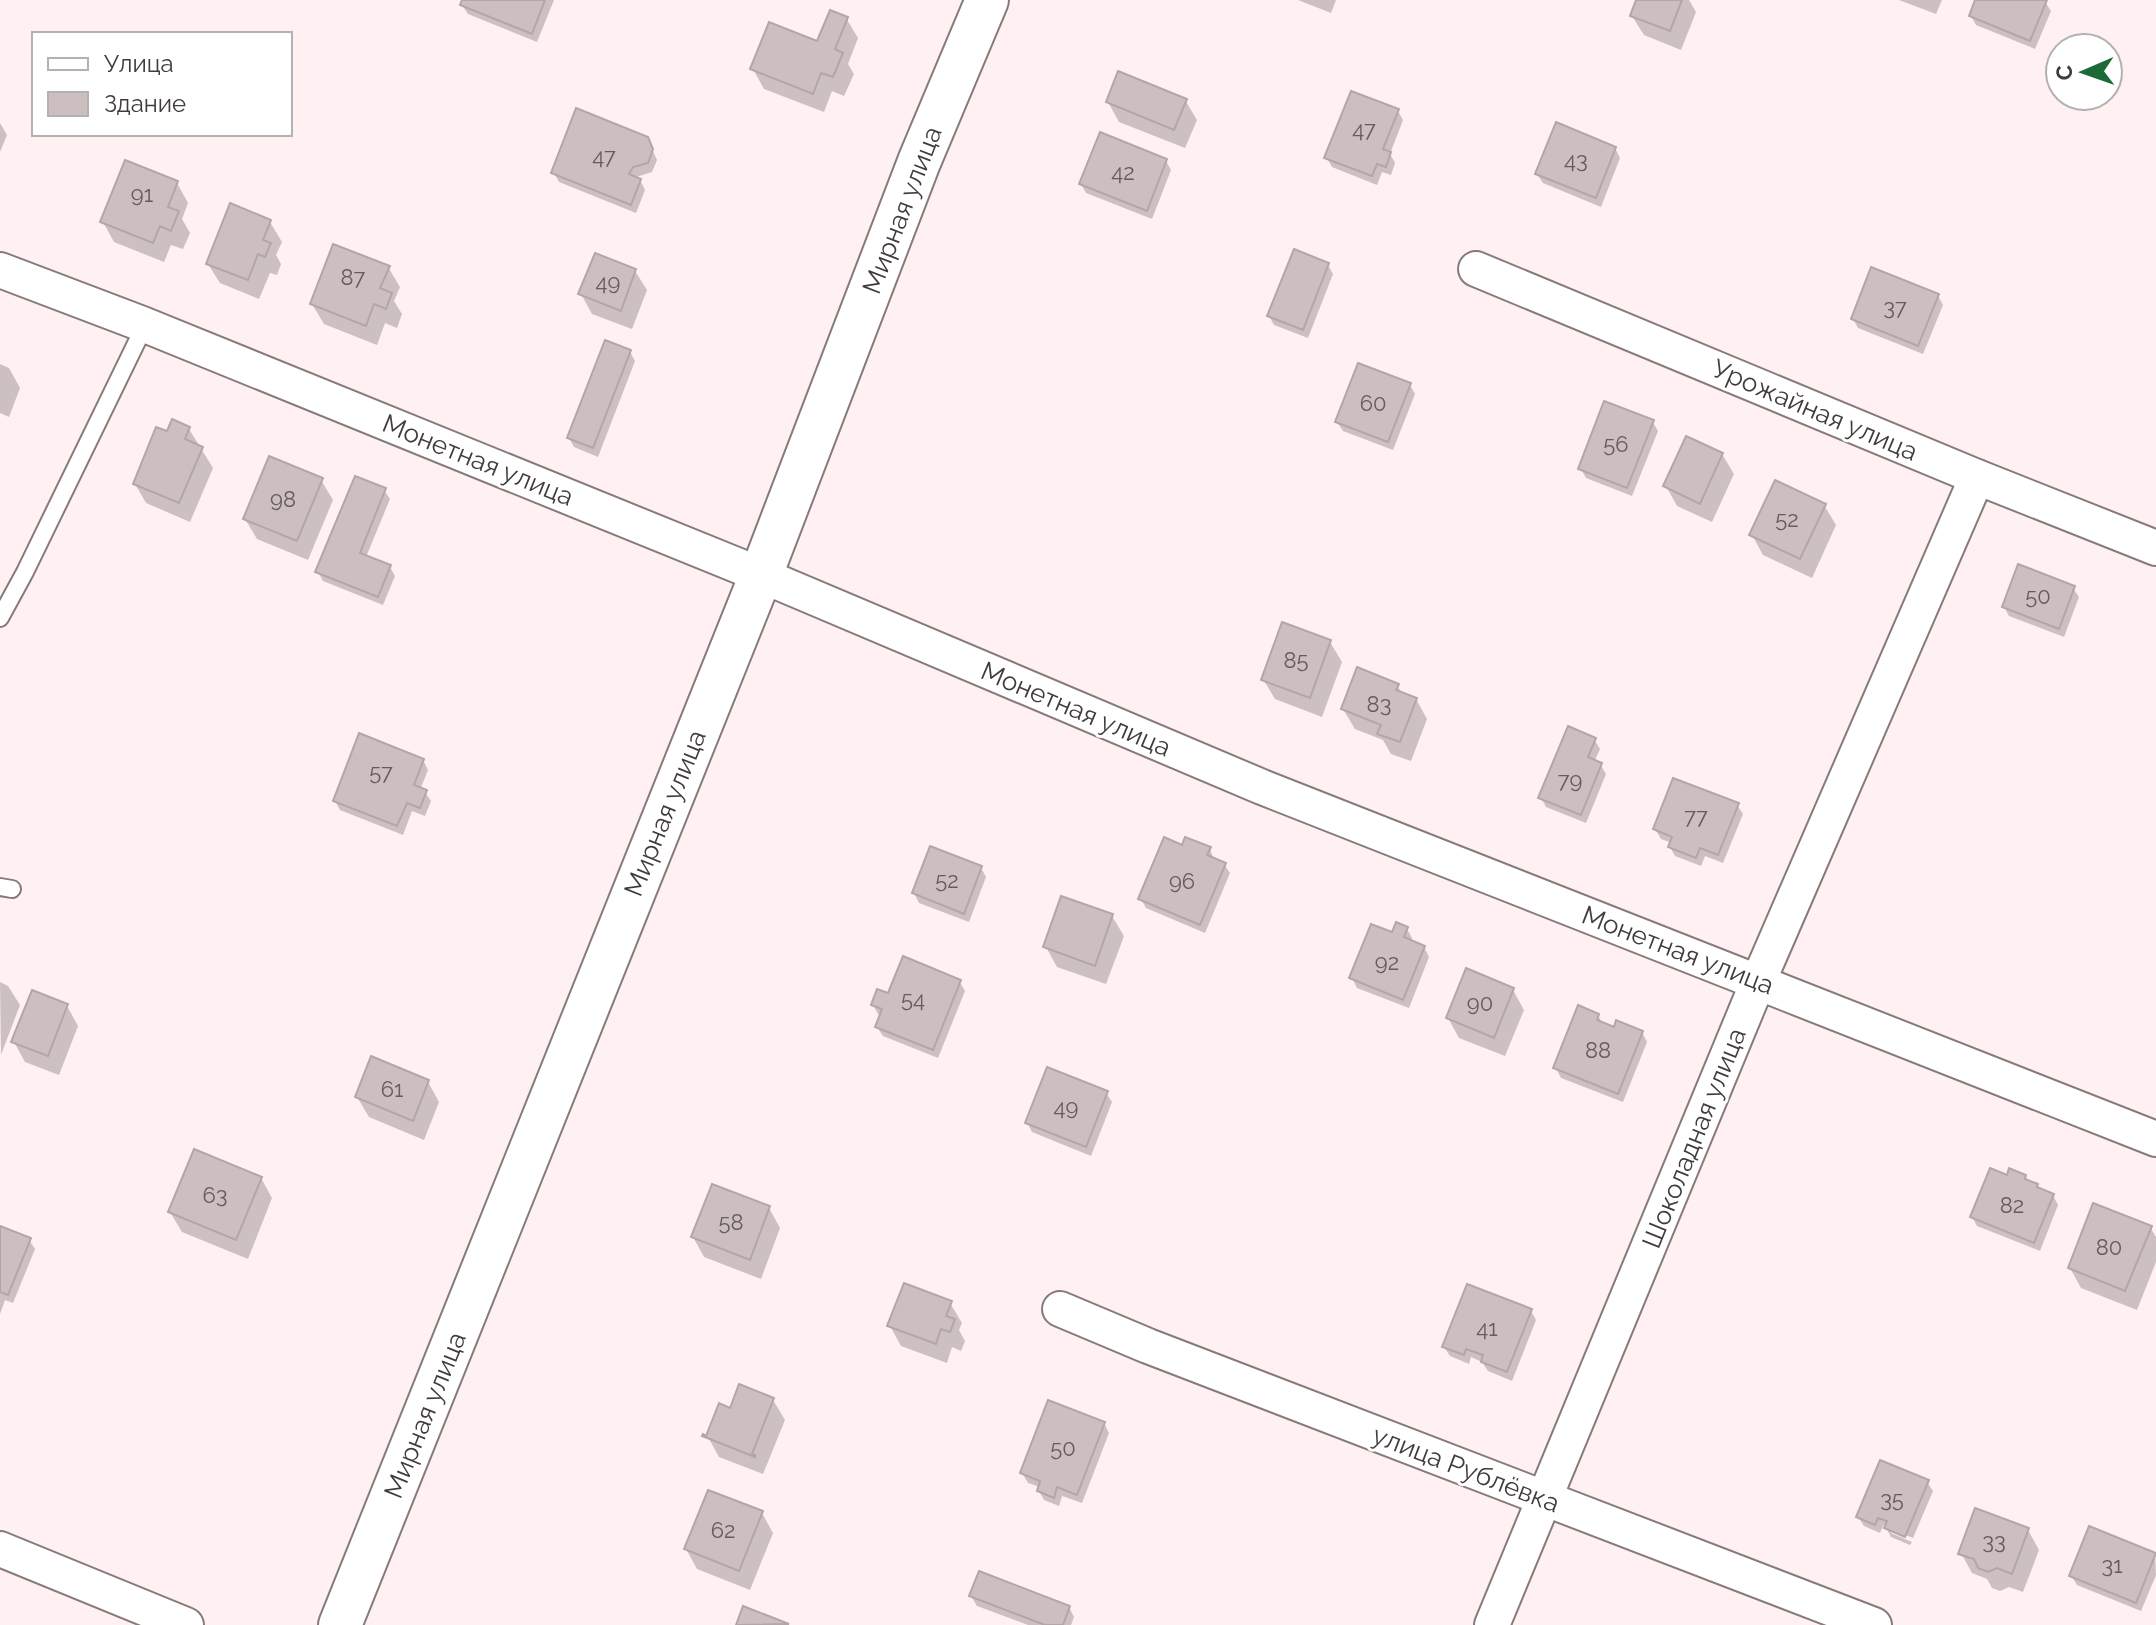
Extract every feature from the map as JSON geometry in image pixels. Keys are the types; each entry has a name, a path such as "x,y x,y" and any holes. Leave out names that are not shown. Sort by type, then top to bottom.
{"street":[{"name":"Мирная улица","path":"340,1625 761,575 919,162 987,0"},
{"name":"Урожайная улица","path":"1476,269 2156,548"},
{"name":"Монетная улица","path":"0,270 145,325 761,575 1262,787 2156,1139"},
{"name":"Шоколадная улица","path":"1492,1625 1758,982 1977,477"},
{"name":"улица Рублёвка","path":"1060,1309 1163,1352 1874,1625"},
{"path":"0,1549 186,1625"}],"lane":[{"path":"0,618 145,325"}],"building":[{"path":"462,0 545,0 532,34 460,5"},
{"path":"1636,0 1682,0 1670,31 1630,16"},
{"path":"1975,0 2047,0 2030,41 1969,16"},
{"path":"830,10 848,17 835,49 843,53 833,77 821,73 813,94 750,69 769,22 817,41"},
{"path":"1118,71 1187,99 1174,130 1106,102"},
{"path":"1351,91 1399,109 1383,149 1391,152 1386,167 1377,164 1372,176 1324,158"},
{"path":"576,108 648,137 653,149 648,163 633,167 629,174 641,179 631,205 551,173"},
{"path":"1556,122 1616,147 1596,198 1535,174"},
{"path":"1100,132 1167,159 1147,211 1079,184"},
{"path":"125,160 178,181 168,207 179,211 171,231 160,226 153,243 100,222"},
{"path":"230,203 271,220 263,240 271,243 265,257 258,254 248,280 206,264"},
{"path":"333,244 390,266 380,288 392,293 386,309 374,304 366,326 310,304"},
{"path":"1294,249 1329,263 1303,330 1267,316"},
{"path":"595,253 636,269 621,311 578,294"},
{"path":"1871,267 1939,294 1918,346 1851,319"},
{"path":"605,340 631,350 593,448 567,438"},
{"path":"1358,363 1411,383 1388,442 1335,422"},
{"path":"1604,401 1654,420 1627,488 1578,469"},
{"path":"172,419 190,427 185,439 203,447 179,503 133,484 156,427 167,431"},
{"path":"1686,436 1723,453 1700,504 1663,486"},
{"path":"269,456 323,478 297,541 243,519"},
{"path":"355,476 386,488 360,553 391,565 378,597 315,572"},
{"path":"1775,480 1826,504 1800,559 1749,535"},
{"path":"2018,564 2075,586 2059,629 2002,607"},
{"path":"1282,622 1331,640 1310,698 1261,680"},
{"path":"1357,667 1399,684 1396,690 1417,698 1400,742 1377,734 1381,725 1341,709"},
{"path":"1568,726 1596,738 1588,757 1602,763 1581,815 1538,798"},
{"path":"359,733 424,759 414,785 427,790 420,808 407,803 397,826 333,801"},
{"path":"1673,778 1739,803 1718,855 1700,848 1696,858 1668,847 1672,837 1653,829"},
{"path":"1164,837 1182,845 1185,837 1211,847 1207,855 1226,863 1200,925 1138,899"},
{"path":"930,846 982,866 964,914 912,893"},
{"path":"1061,896 1113,914 1095,966 1043,947"},
{"path":"1396,922 1408,927 1404,937 1425,946 1403,1000 1349,978 1371,924 1392,932"},
{"path":"903,956 961,980 933,1050 875,1027 882,1009 871,1005 877,989 888,993"},
{"path":"1466,968 1514,988 1494,1038 1446,1018"},
{"path":"32,990 68,1004 48,1056 11,1042"},
{"path":"1578,1005 1599,1014 1597,1020 1614,1027 1616,1020 1643,1031 1618,1094 1553,1068"},
{"path":"371,1056 429,1080 413,1121 355,1097"},
{"path":"1047,1067 1108,1091 1086,1147 1025,1123"},
{"path":"194,1149 262,1177 236,1240 168,1212"},
{"path":"1990,1168 2007,1175 2009,1168 2026,1175 2025,1179 2038,1184 2037,1187 2054,1194 2034,1243 1970,1217"},
{"path":"712,1184 770,1206 750,1260 691,1237"},
{"path":"2093,1203 2152,1226 2125,1291 2068,1268"},
{"path":"0,1226 31,1238 8,1295 0,1292"},
{"path":"904,1283 952,1301 946,1316 955,1319 950,1332 941,1329 936,1344 887,1326"},
{"path":"1467,1284 1532,1309 1507,1372 1481,1362 1483,1355 1466,1349 1464,1355 1442,1347"},
{"path":"739,1384 774,1398 752,1454 755,1457 702,1436 706,1436 719,1403 730,1408"},
{"path":"1048,1400 1105,1422 1077,1495 1057,1487 1054,1498 1037,1491 1040,1481 1020,1473"},
{"path":"1880,1460 1929,1480 1905,1537 1884,1528 1887,1521 1878,1518 1875,1525 1856,1517"},
{"path":"708,1490 763,1511 739,1571 684,1549"},
{"path":"1975,1508 2029,1528 2012,1574 1997,1568 1988,1572 1978,1568 1974,1559 1958,1554"},
{"path":"2089,1526 2156,1553 2136,1603 2069,1576"},
{"path":"979,1571 1070,1606 1063,1625 1045,1625 969,1596"},
{"path":"743,1606 789,1624 736,1625"}]}
